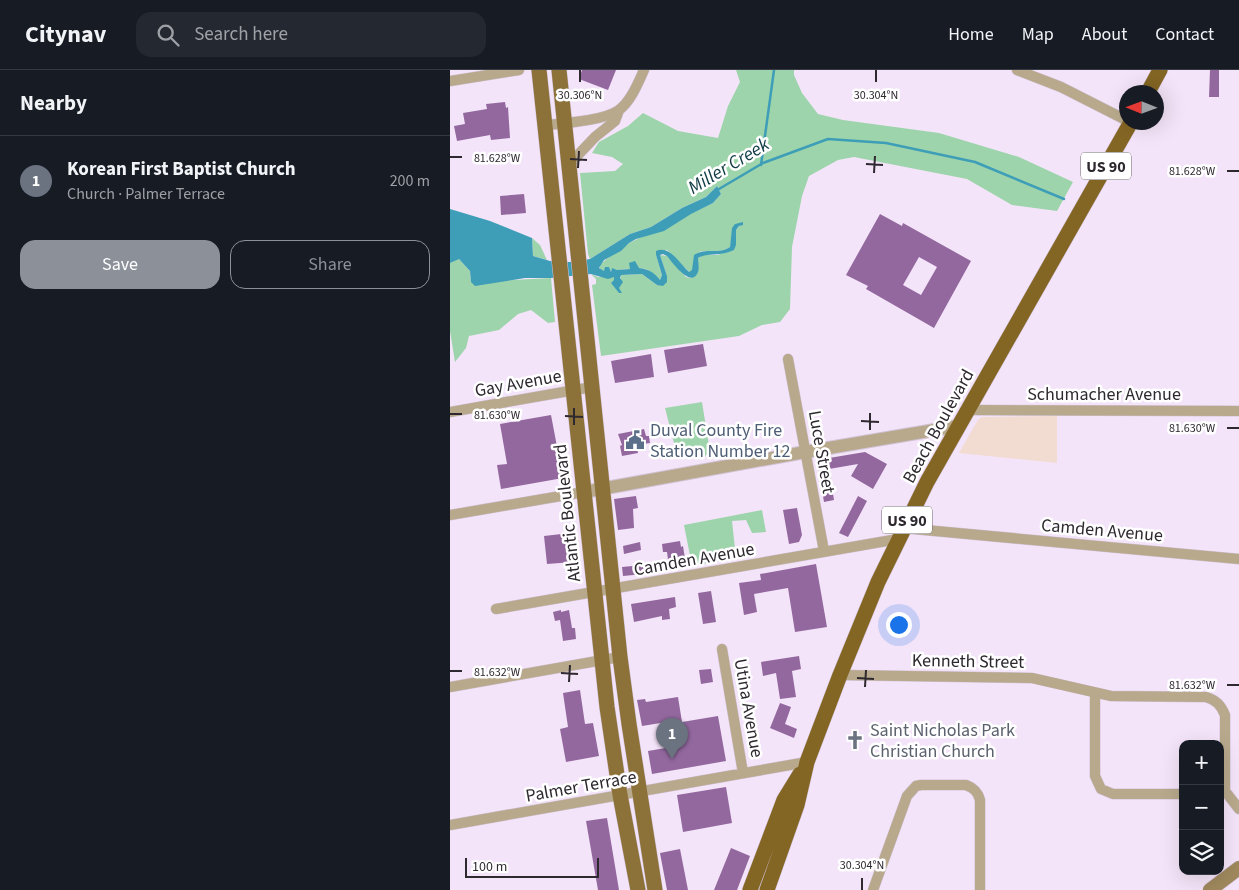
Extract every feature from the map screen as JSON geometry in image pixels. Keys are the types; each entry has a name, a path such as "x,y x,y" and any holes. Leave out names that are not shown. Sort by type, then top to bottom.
{"highway":[{"path":"1152,85 1160,70"},
{"name":"Beach Boulevard","path":"767,890 797,806 807,762 868,604 900,533 958,426 1126,130"},
{"name":"Beach Boulevard","path":"750,890 784,800 807,762"}],"main road":[{"name":"Atlantic Boulevard","path":"540,70 601,660 620,795 638,890"},
{"path":"559,70 620,657 655,890"},
{"path":"1210,890 1239,868"}],"street":[{"path":"450,81 519,70"},
{"path":"569,166 576,156 615,121 619,110 636,87 644,70"},
{"path":"1016,70 1061,87 1119,116"},
{"path":"546,125 601,117 619,110"},
{"name":"Luce Street","path":"788,359 824,552"},
{"name":"Gay Avenue","path":"450,412 592,387"},
{"name":"Schumacher Avenue","path":"968,410 1239,411"},
{"path":"450,515 958,426"},
{"name":"Camden Avenue","path":"496,610 824,552 900,533 1239,559"},
{"name":"Utina Avenue","path":"722,649 743,773"},
{"path":"450,687 620,657"},
{"name":"Kenneth Street","path":"840,675 1032,678 1095,694 1111,696 1206,697 1223,708 1225,715 1222,785"},
{"path":"1095,694 1095,776 1101,788 1112,794 1179,794"},
{"name":"Palmer Terrace","path":"450,825 807,762"},
{"path":"873,890 907,796 916,786 922,785 966,785 979,795 980,890"},
{"path":"1224,794 1239,809"}],"shaded area":[{"path":"1057,416 1057,463 959,453 978,420 982,417"}],"green space":[{"path":"736,70 794,70 794,75 802,93 818,114 843,120 939,133 1019,157 1073,182 1057,211 1012,205 967,179 854,157 838,160 809,176 802,196 792,247 790,309 780,322 762,325 739,336 601,356 592,285 596,284 596,279 591,274 598,277 614,276 614,280 619,288 621,275 642,274 657,285 667,282 667,276 660,255 667,256 686,277 691,278 698,264 698,258 703,255 718,255 736,245 736,230 743,222 732,233 730,247 719,251 699,252 692,271 689,272 667,250 656,255 662,275 660,280 646,269 636,266 630,269 612,269 611,272 609,267 604,271 600,270 600,265 603,262 629,243 713,203 721,194 717,186 706,197 682,208 651,227 630,234 590,259 580,173 615,171 623,164 612,157 592,153 599,142 628,126 643,113 678,131 718,138 728,106 740,82"},
{"path":"532,238 540,245 547,260 533,256"},
{"path":"458,258 470,271 471,282 551,278 555,322 548,323 531,310 518,314 499,330 469,336 466,348 455,362 450,331 450,263"},
{"path":"702,402 710,452 705,456 676,451 665,408"},
{"path":"762,510 766,532 752,533 746,520 732,521 736,558 692,566 684,525"}],"water":[{"path":"717,186 721,194 713,203 664,231 636,239 621,251 604,260 599,268 604,271 605,267 609,267 611,272 612,268 617,270 630,269 629,263 635,261 639,268 651,271 660,280 662,275 656,251 661,250 674,256 689,272 692,270 694,255 730,247 732,228 735,224 743,222 743,225 739,226 736,230 734,250 698,258 698,270 694,277 686,276 667,256 660,255 667,276 667,282 663,286 657,285 642,274 621,275 620,278 623,282 619,288 622,293 619,293 611,283 614,277 608,279 591,274 551,278 525,278 475,286 471,282 470,271 459,259 450,263 450,209 490,221 532,238 533,256 550,261 570,262 590,259 630,234 651,227 682,208 706,197"}],"building":[{"path":"582,70 616,70 608,90 579,79"},
{"path":"1210,70 1219,70 1219,97 1209,97"},
{"path":"505,102 506,108 508,107 510,138 491,140 490,135 457,141 454,126 465,124 463,113 487,109 486,104"},
{"path":"524,194 526,213 501,215 500,196"},
{"path":"880,214 902,226 903,223 971,261 934,328 866,289 868,286 846,275","holes":["919,257 937,267 921,295 903,285"]},
{"path":"703,344 707,366 668,373 664,350"},
{"path":"651,354 654,377 615,383 611,361"},
{"path":"551,415 563,478 501,489 497,465 507,464 500,424"},
{"name":"Duval County Fire Station Number 12","path":"644,429 646,436 649,436 650,443 643,444 643,448 637,449 638,453 622,456 620,446 622,445 618,434"},
{"path":"865,452 887,464 873,489 851,476 858,464 829,469 834,500 824,502 817,460"},
{"path":"636,496 638,508 633,509 634,528 618,530 614,499"},
{"path":"858,496 867,501 848,537 839,533"},
{"path":"797,508 802,535 799,542 789,544 783,510"},
{"path":"570,533 573,562 547,564 544,536"},
{"path":"680,541 681,547 683,546 686,565 669,567 667,552 663,552 662,544"},
{"path":"640,542 641,550 624,554 623,546"},
{"path":"816,564 827,627 795,632 788,588 754,594 757,612 744,615 739,583 761,580 760,574"},
{"path":"643,565 644,574 623,576 622,567"},
{"path":"711,591 716,622 703,624 698,593"},
{"path":"675,597 676,607 669,609 670,619 662,620 662,616 634,622 631,604"},
{"path":"561,610 561,612 569,610 572,628 575,628 576,639 563,641 560,620 555,621 553,612"},
{"path":"799,656 801,669 792,671 796,697 780,699 776,673 763,676 761,662"},
{"path":"711,669 713,682 701,684 699,670"},
{"path":"580,690 585,724 593,723 599,756 566,762 560,729 568,727 563,693"},
{"path":"678,697 682,722 718,716 726,761 652,774 648,751 677,746 673,721 642,726 637,700 645,699 646,702"},
{"path":"780,703 791,707 785,724 797,729 794,738 770,728"},
{"path":"726,787 732,823 683,832 677,795"},
{"path":"607,818 619,890 598,890 586,821"},
{"path":"731,848 750,856 737,890 714,890"},
{"path":"680,849 688,890 667,890 660,853"}],"waterway":[{"path":"761,165 774,70"},
{"name":"Miller Creek","path":"719,189 763,163 828,139 886,143 975,162 1064,199"}],"place":[{"name":"Duval County Fire Station Number 12","path":"635,440"},
{"name":"Saint Nicholas Park Christian Church","path":"855,740"},
{"name":"Korean First Baptist Church","path":"672,759"}]}
